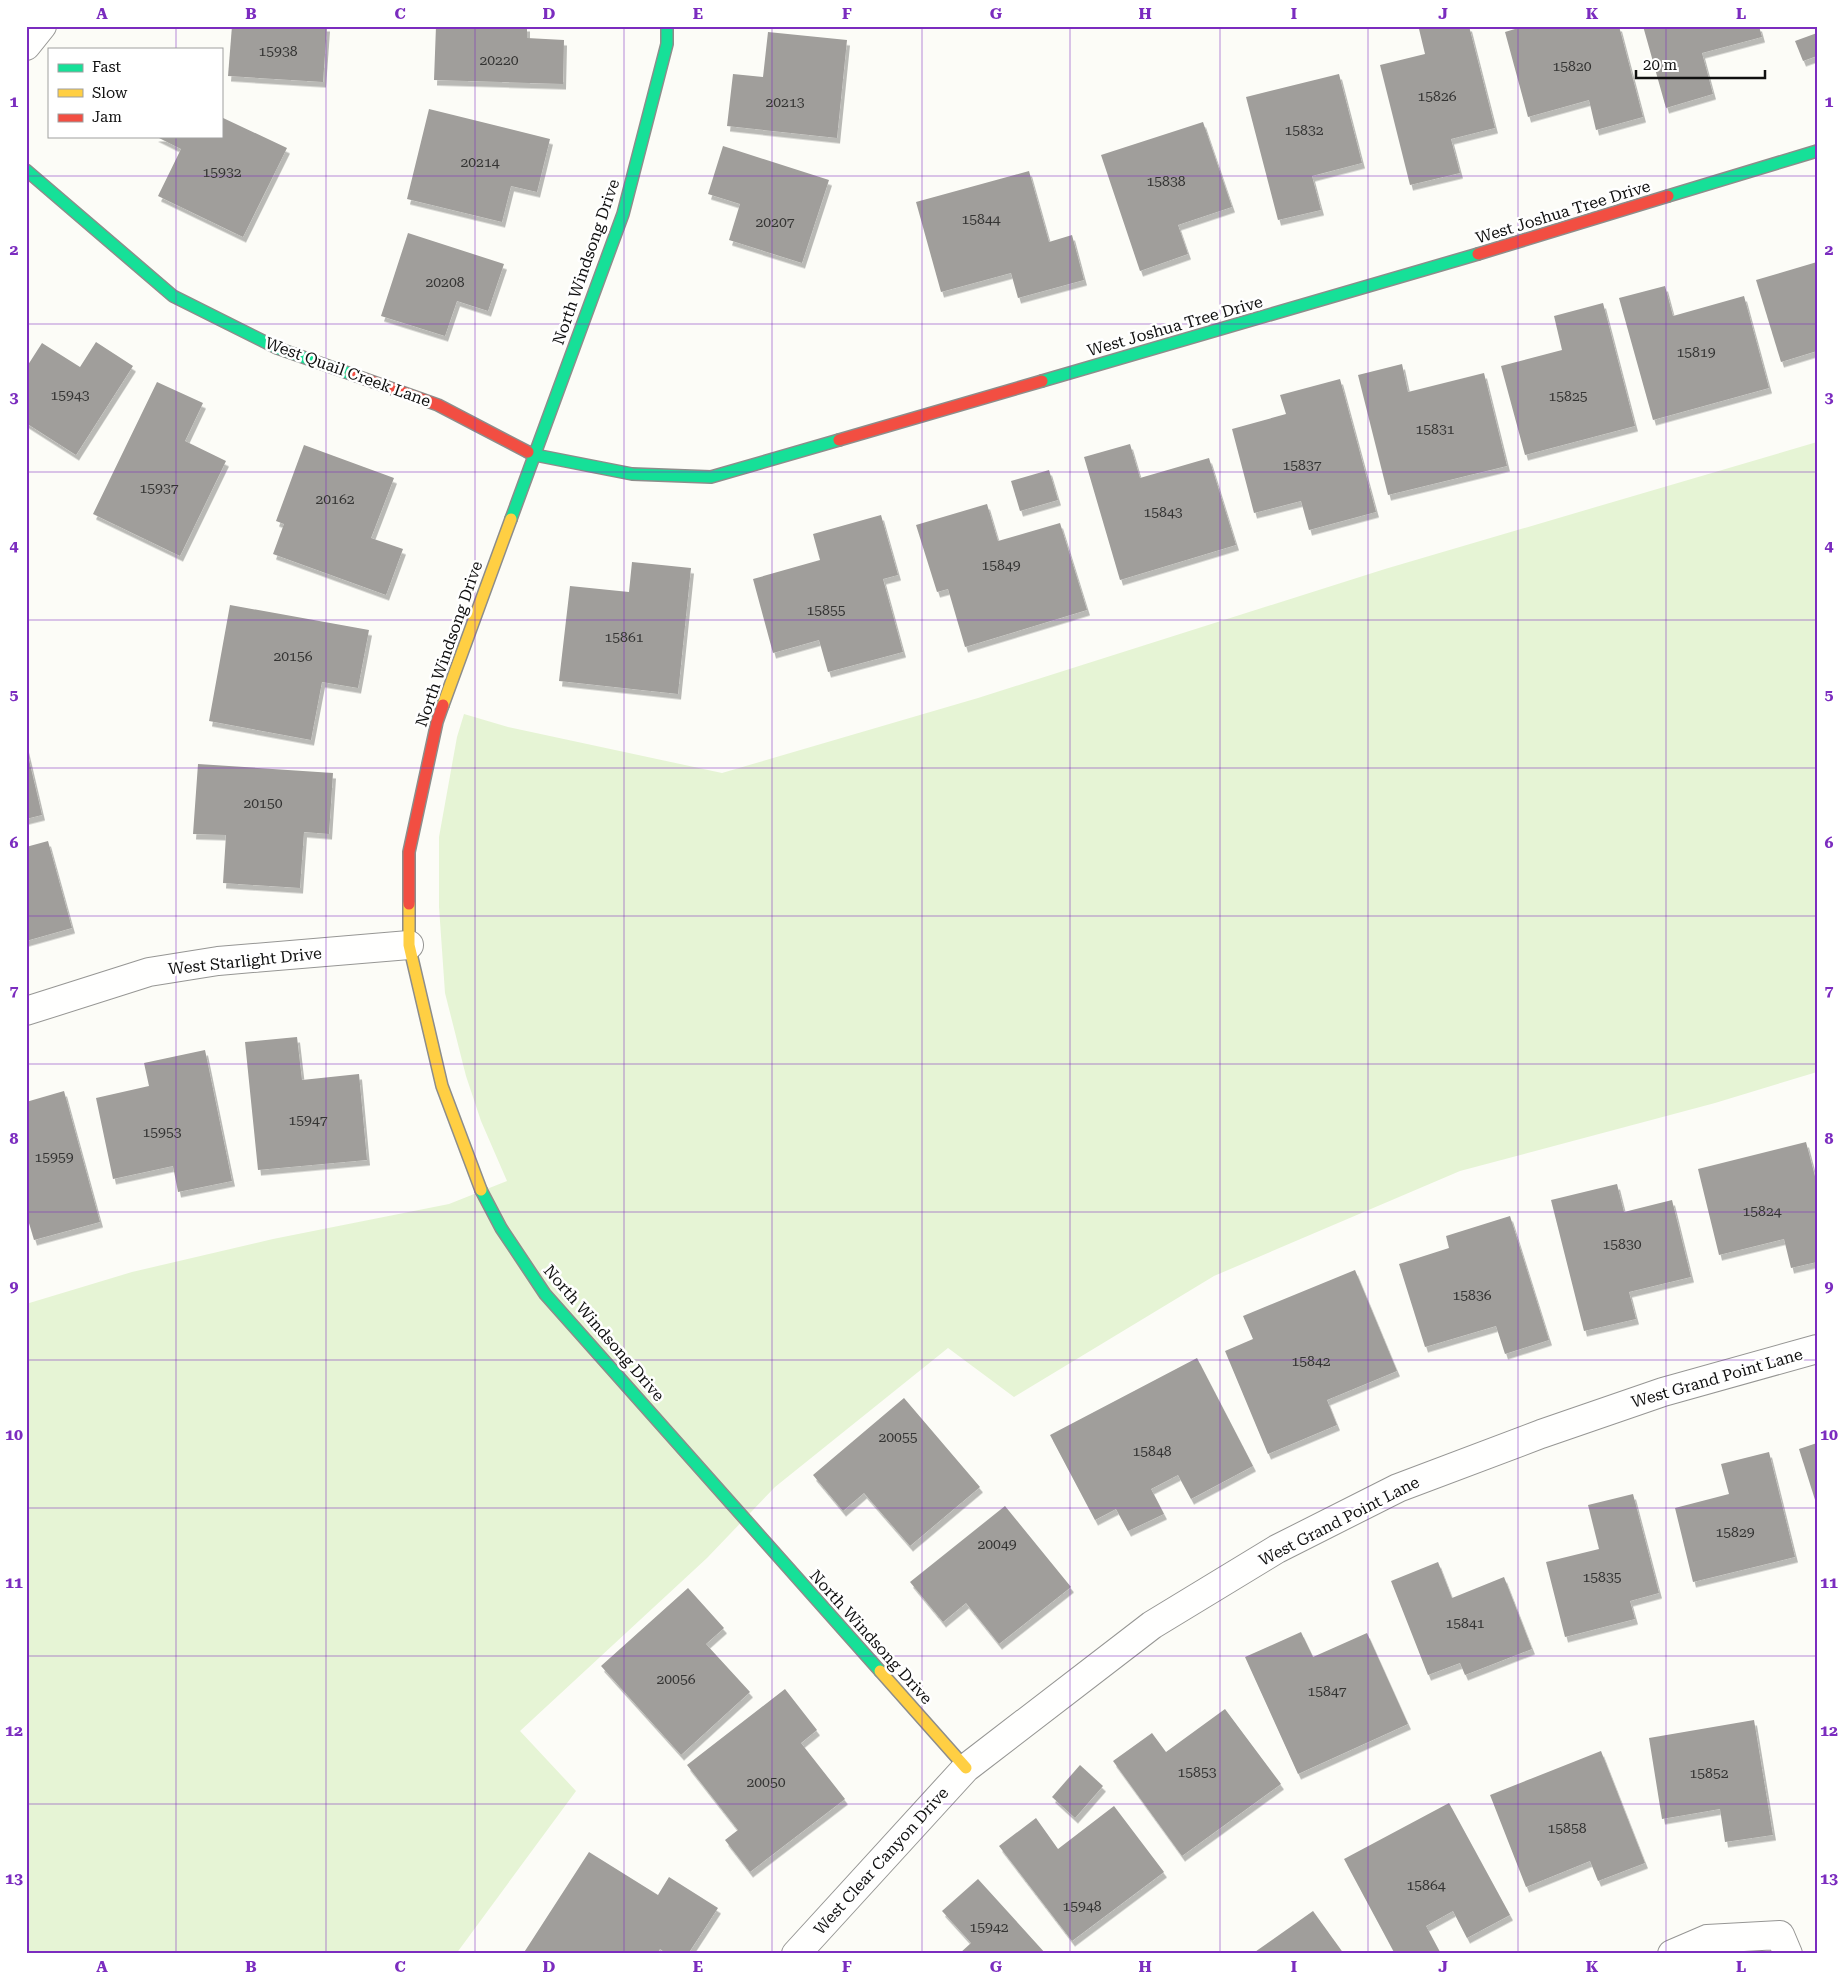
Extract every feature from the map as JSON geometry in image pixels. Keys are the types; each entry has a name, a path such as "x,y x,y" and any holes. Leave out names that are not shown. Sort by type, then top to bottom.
{"street":[{"path":"26,46 42,26"},
{"name":"North Windsong Drive","path":"667,26 667,44 622,214 437,722 410,852 409,945 442,1086 476,1181 501,1228 545,1294 966,1768"},
{"name":"West Joshua Tree Drive","path":"535,455 632,474 711,477 1439,266 1817,152"},
{"name":"West Quail Creek Lane","path":"26,170 173,296 277,348 438,405 535,455"},
{"name":"West Starlight Drive","path":"26,1011 149,972 218,961 409,945"},
{"name":"West Grand Point Lane","path":"966,1768 1152,1625 1277,1550 1398,1488 1541,1434 1663,1392 1817,1350"},
{"name":"West Clear Canyon Drive","path":"796,1954 966,1768"},
{"path":"1672,1954 1707,1940 1784,1944"}],"green space":[{"path":"1817,442 1817,1072 1715,1103 1460,1171 1214,1276 1014,1397 948,1348 775,1487 707,1558 520,1731 576,1791 456,1954 26,1954 26,1304 132,1272 273,1239 449,1204 507,1181 481,1121 466,1076 445,993 439,907 439,837 457,737 464,714 508,727 722,773 978,698 1385,569"}],"building":[{"path":"232,26 327,26 323,82 228,76"},
{"path":"436,26 527,26 527,38 564,40 563,84 434,80"},
{"path":"1430,26 1469,26 1495,128 1451,139 1460,173 1410,185 1380,65 1425,54 1419,29"},
{"path":"1525,26 1619,26 1643,117 1596,130 1589,100 1528,117 1505,32"},
{"path":"1643,26 1759,26 1762,37 1702,53 1713,94 1666,108"},
{"path":"768,32 847,40 837,138 727,126 733,74 763,77"},
{"path":"1817,33 1817,56 1803,61 1795,41"},
{"path":"1339,74 1362,163 1312,176 1321,210 1278,220 1246,97"},
{"path":"429,109 550,139 537,192 511,186 502,222 407,199"},
{"path":"222,117 287,148 243,237 158,196 181,149 159,138 222,138"},
{"path":"1203,122 1232,207 1178,225 1188,254 1140,271 1101,155"},
{"path":"723,146 829,180 802,263 729,240 740,204 708,194"},
{"path":"1029,171 1049,242 1072,235 1084,280 1018,298 1011,273 941,292 916,202"},
{"path":"408,233 504,264 488,311 457,301 445,336 381,316"},
{"path":"1817,262 1817,351 1781,362 1756,280"},
{"path":"1665,286 1673,316 1744,296 1769,388 1653,420 1619,298"},
{"path":"1603,303 1635,426 1525,455 1501,366 1562,350 1554,316"},
{"path":"96,342 133,366 76,455 26,423 26,368 42,343 80,367"},
{"path":"1402,364 1408,392 1484,373 1507,466 1388,495 1358,375"},
{"path":"1340,379 1376,512 1309,530 1301,501 1254,513 1232,429 1286,414 1280,395"},
{"path":"157,382 203,403 185,441 226,461 180,556 93,514"},
{"path":"1130,444 1140,478 1209,458 1236,545 1120,580 1084,457"},
{"path":"304,445 394,478 371,538 403,549 386,595 273,554 284,524 276,521"},
{"path":"1049,470 1058,500 1020,511 1011,481"},
{"path":"987,504 998,541 1060,523 1087,610 965,647 948,589 937,592 916,525"},
{"path":"881,515 898,575 883,579 903,652 828,672 819,640 773,653 753,579 820,560 813,534"},
{"path":"632,562 691,568 678,694 559,681 570,586 629,592"},
{"path":"230,605 369,630 358,688 322,682 311,740 209,721"},
{"path":"26,747 42,815 26,819"},
{"path":"198,764 333,773 329,834 304,832 300,888 223,883 226,835 193,834"},
{"path":"48,841 72,928 26,941 26,847"},
{"path":"297,1037 302,1080 359,1074 367,1160 258,1170 245,1042"},
{"path":"205,1050 232,1181 178,1192 173,1166 113,1179 96,1098 149,1086 144,1063"},
{"path":"64,1091 100,1222 34,1240 26,1213 26,1102"},
{"path":"1806,1142 1817,1184 1817,1262 1791,1268 1784,1239 1719,1255 1698,1169"},
{"path":"1617,1184 1624,1212 1672,1200 1691,1277 1629,1292 1636,1319 1584,1331 1551,1200"},
{"path":"1510,1216 1549,1340 1505,1354 1496,1326 1425,1347 1399,1264 1449,1248 1446,1236"},
{"path":"1355,1270 1397,1371 1327,1400 1337,1425 1268,1454 1225,1351 1253,1339 1243,1316"},
{"path":"1197,1358 1253,1466 1191,1499 1178,1475 1151,1489 1164,1514 1128,1531 1116,1509 1095,1520 1050,1435"},
{"path":"904,1398 980,1487 910,1546 864,1493 843,1511 813,1475"},
{"path":"1817,1443 1817,1503 1816,1503 1799,1449"},
{"path":"1769,1452 1795,1557 1693,1582 1675,1508 1729,1494 1721,1464"},
{"path":"1633,1494 1659,1593 1630,1601 1635,1619 1565,1637 1546,1562 1599,1549 1588,1505"},
{"path":"1005,1506 1071,1587 999,1644 966,1603 943,1622 910,1582"},
{"path":"1438,1562 1452,1598 1504,1577 1532,1649 1465,1675 1460,1663 1428,1675 1391,1581"},
{"path":"688,1588 724,1628 706,1644 750,1692 681,1755 601,1666"},
{"path":"1301,1632 1313,1657 1367,1633 1408,1724 1298,1774 1245,1657"},
{"path":"785,1689 817,1730 801,1743 845,1799 750,1872 725,1840 738,1830 687,1765"},
{"path":"1225,1709 1281,1784 1182,1856 1113,1761 1152,1733 1166,1752"},
{"path":"1754,1720 1773,1835 1725,1842 1720,1809 1662,1819 1649,1738"},
{"path":"1601,1751 1645,1863 1598,1881 1590,1861 1526,1887 1490,1795"},
{"path":"1080,1765 1103,1786 1075,1818 1052,1797"},
{"path":"1449,1803 1510,1915 1467,1938 1453,1911 1426,1926 1441,1954 1395,1954 1344,1859"},
{"path":"1114,1806 1164,1872 1072,1941 999,1846 1036,1818 1058,1849"},
{"path":"589,1852 658,1895 669,1877 718,1908 688,1954 667,1954 660,1949 657,1954 523,1954"},
{"path":"978,1879 1046,1954 959,1954 971,1943 942,1911"},
{"path":"1313,1911 1344,1954 1252,1954"}],"traffic: fast":[{"path":"511,519 623,214 667,44 667,26"},
{"path":"1668,196 1817,151"},
{"path":"26,170 173,296 277,348 351,374"},
{"path":"1042,381 1478,254"},
{"path":"528,452 632,474 711,477 839,440"},
{"path":"481,1190 501,1228 545,1294 880,1671"}],"traffic: slow":[{"path":"443,705 511,519"},
{"path":"409,904 409,945 442,1086 481,1190"},
{"path":"880,1671 966,1768"}],"traffic: jam":[{"path":"1478,254 1668,196"},
{"path":"351,374 438,405 528,452"},
{"path":"839,440 1042,381"},
{"path":"409,904 409,852 437,722 443,705"}]}
